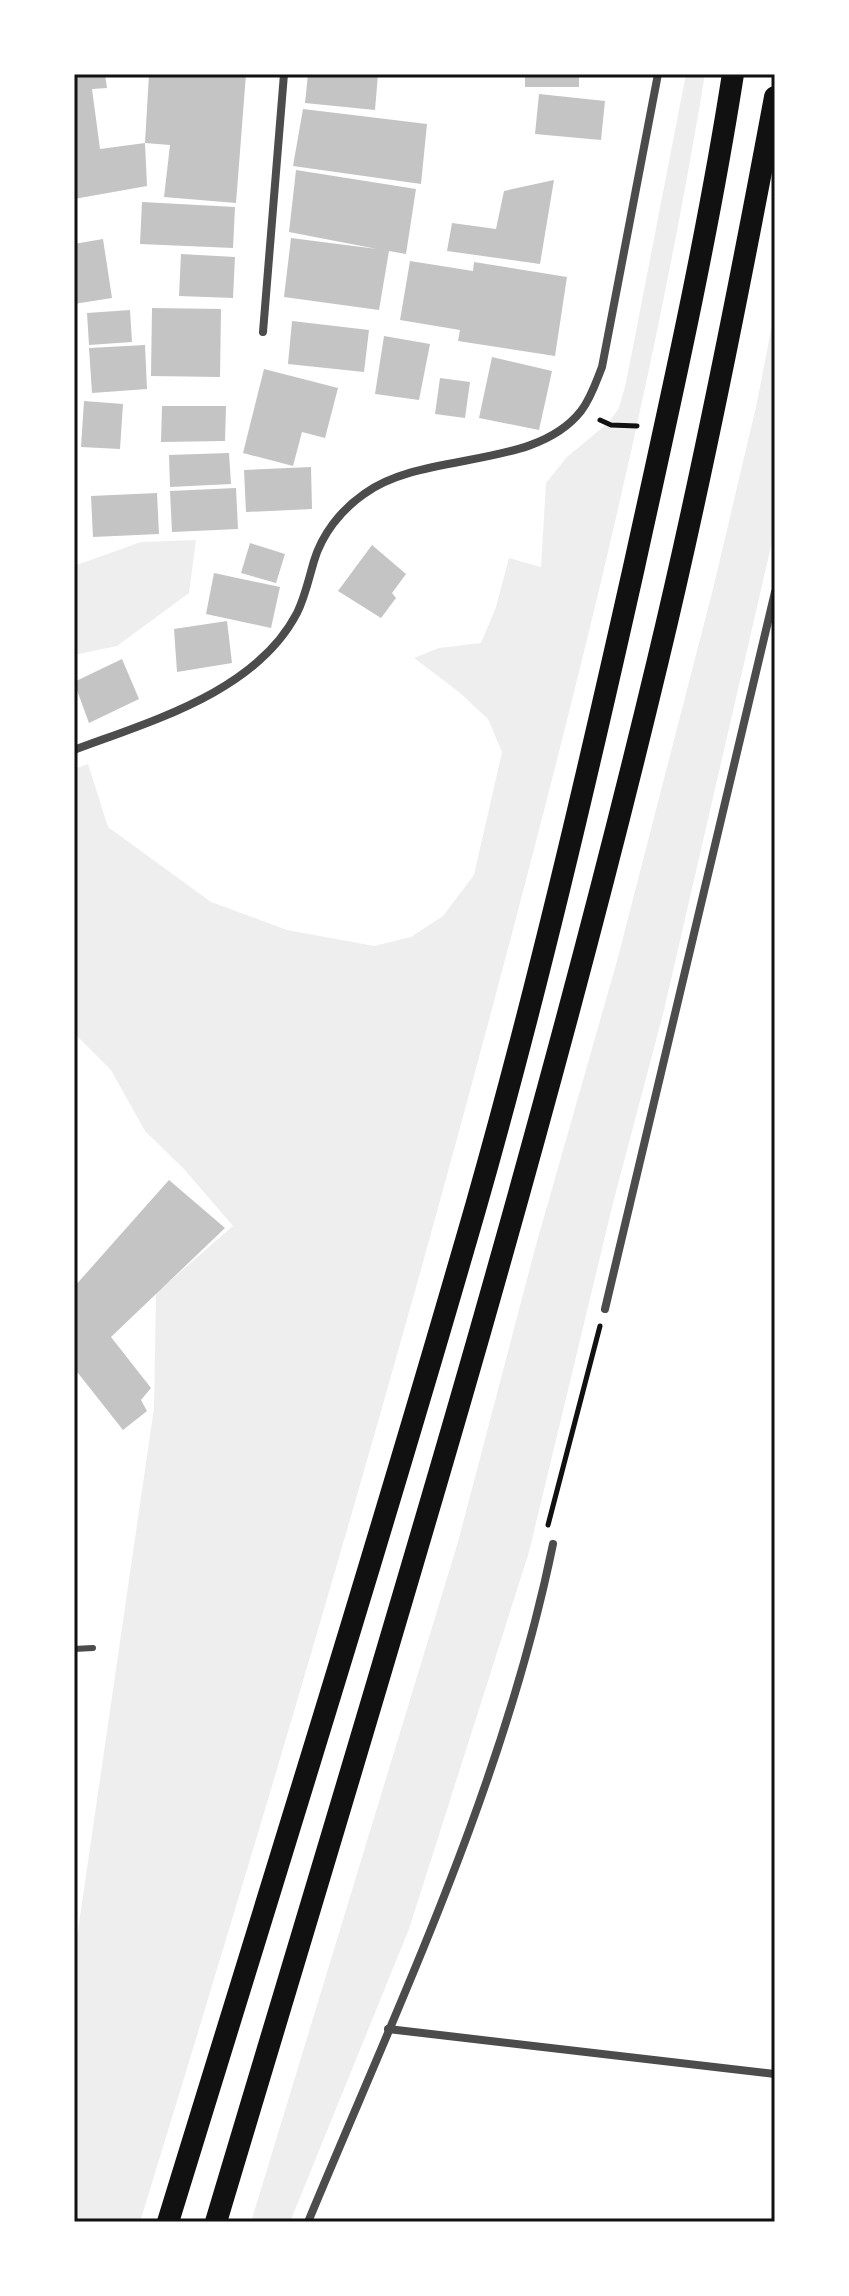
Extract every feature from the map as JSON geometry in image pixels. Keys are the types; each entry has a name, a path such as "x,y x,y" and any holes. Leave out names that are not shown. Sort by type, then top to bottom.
{"highway":[{"path":"168,2222 314,1750 489,1157 619,633 712,207 733,74"},
{"path":"216,2222 463,1391 614,838 698,486 775,97"}],"street":[{"path":"263,332 284,74"},
{"path":"74,750 185,708 209,696 251,666 276,642 297,614 315,559 331,527 364,494 384,481 407,474 537,443 561,431 581,411 592,394 602,367 658,74"},
{"path":"605,1309 775,592"},
{"path":"308,2222 441,1908 484,1791 535,1631 553,1544"},
{"path":"388,2029 775,2074"}],"lane":[{"path":"74,1649 93,1648"}],"path":[{"path":"581,411 611,425 638,426"},
{"path":"545,1538 605,1309"}],"shaded area":[{"path":"686,74 705,74 664,297 616,518 506,956 375,1433 140,2222 74,2222 74,1958 154,1408 156,1293 233,1226 184,1169 145,1131 111,1070 74,1033 74,769 88,764 108,827 211,902 287,930 374,946 411,937 443,916 474,875 502,752 488,719 414,658 439,648 481,643 496,607 509,558 541,567 546,483 567,457 608,423 619,408"},
{"path":"775,310 775,529 664,1010 613,1203 529,1552 409,1929 290,2222 251,2222 458,1542 536,1245 617,961 713,589 756,407"},
{"path":"196,540 189,593 117,646 74,655 74,566 141,542"}],"building":[{"path":"74,74 105,74 107,88 92,89 100,149 145,143 147,186 74,199"},
{"path":"149,74 246,74 236,203 164,197 170,145 145,143"},
{"path":"308,74 378,74 375,110 305,103"},
{"path":"525,74 579,74 579,87 525,87"},
{"path":"539,94 605,101 601,140 535,134"},
{"path":"303,109 427,124 421,184 293,166"},
{"path":"296,170 416,189 406,254 389,251 379,310 284,297 291,238 377,249 289,232"},
{"path":"554,180 540,264 447,251 452,223 496,229 504,191"},
{"path":"142,202 235,207 233,248 140,244"},
{"path":"103,239 112,298 74,304 74,244"},
{"path":"181,254 235,257 233,298 179,296"},
{"path":"410,261 473,271 474,262 567,277 555,356 458,341 460,330 400,320"},
{"path":"152,308 221,309 220,377 151,376"},
{"path":"130,310 132,342 89,345 87,313"},
{"path":"292,321 369,330 364,372 288,364"},
{"path":"384,336 430,344 419,400 375,394"},
{"path":"145,345 147,389 92,393 89,348"},
{"path":"492,357 552,371 539,430 479,418"},
{"path":"264,369 338,388 325,438 302,432 293,466 243,453"},
{"path":"440,378 470,382 465,418 435,414"},
{"path":"84,401 123,404 120,449 81,447"},
{"path":"162,406 226,406 225,441 161,442"},
{"path":"229,453 231,484 170,487 169,455"},
{"path":"311,467 312,509 246,512 244,470"},
{"path":"236,488 238,529 172,532 170,491"},
{"path":"157,493 159,534 93,537 91,496"},
{"path":"250,543 285,554 276,583 241,573"},
{"path":"372,545 406,574 392,593 396,598 381,618 338,591"},
{"path":"214,573 280,587 271,628 206,614"},
{"path":"227,621 232,663 177,672 174,629"},
{"path":"122,659 139,699 89,723 74,682"},
{"path":"169,1180 225,1228 111,1337 151,1388 141,1400 147,1411 123,1430 74,1368 74,1287"}]}
